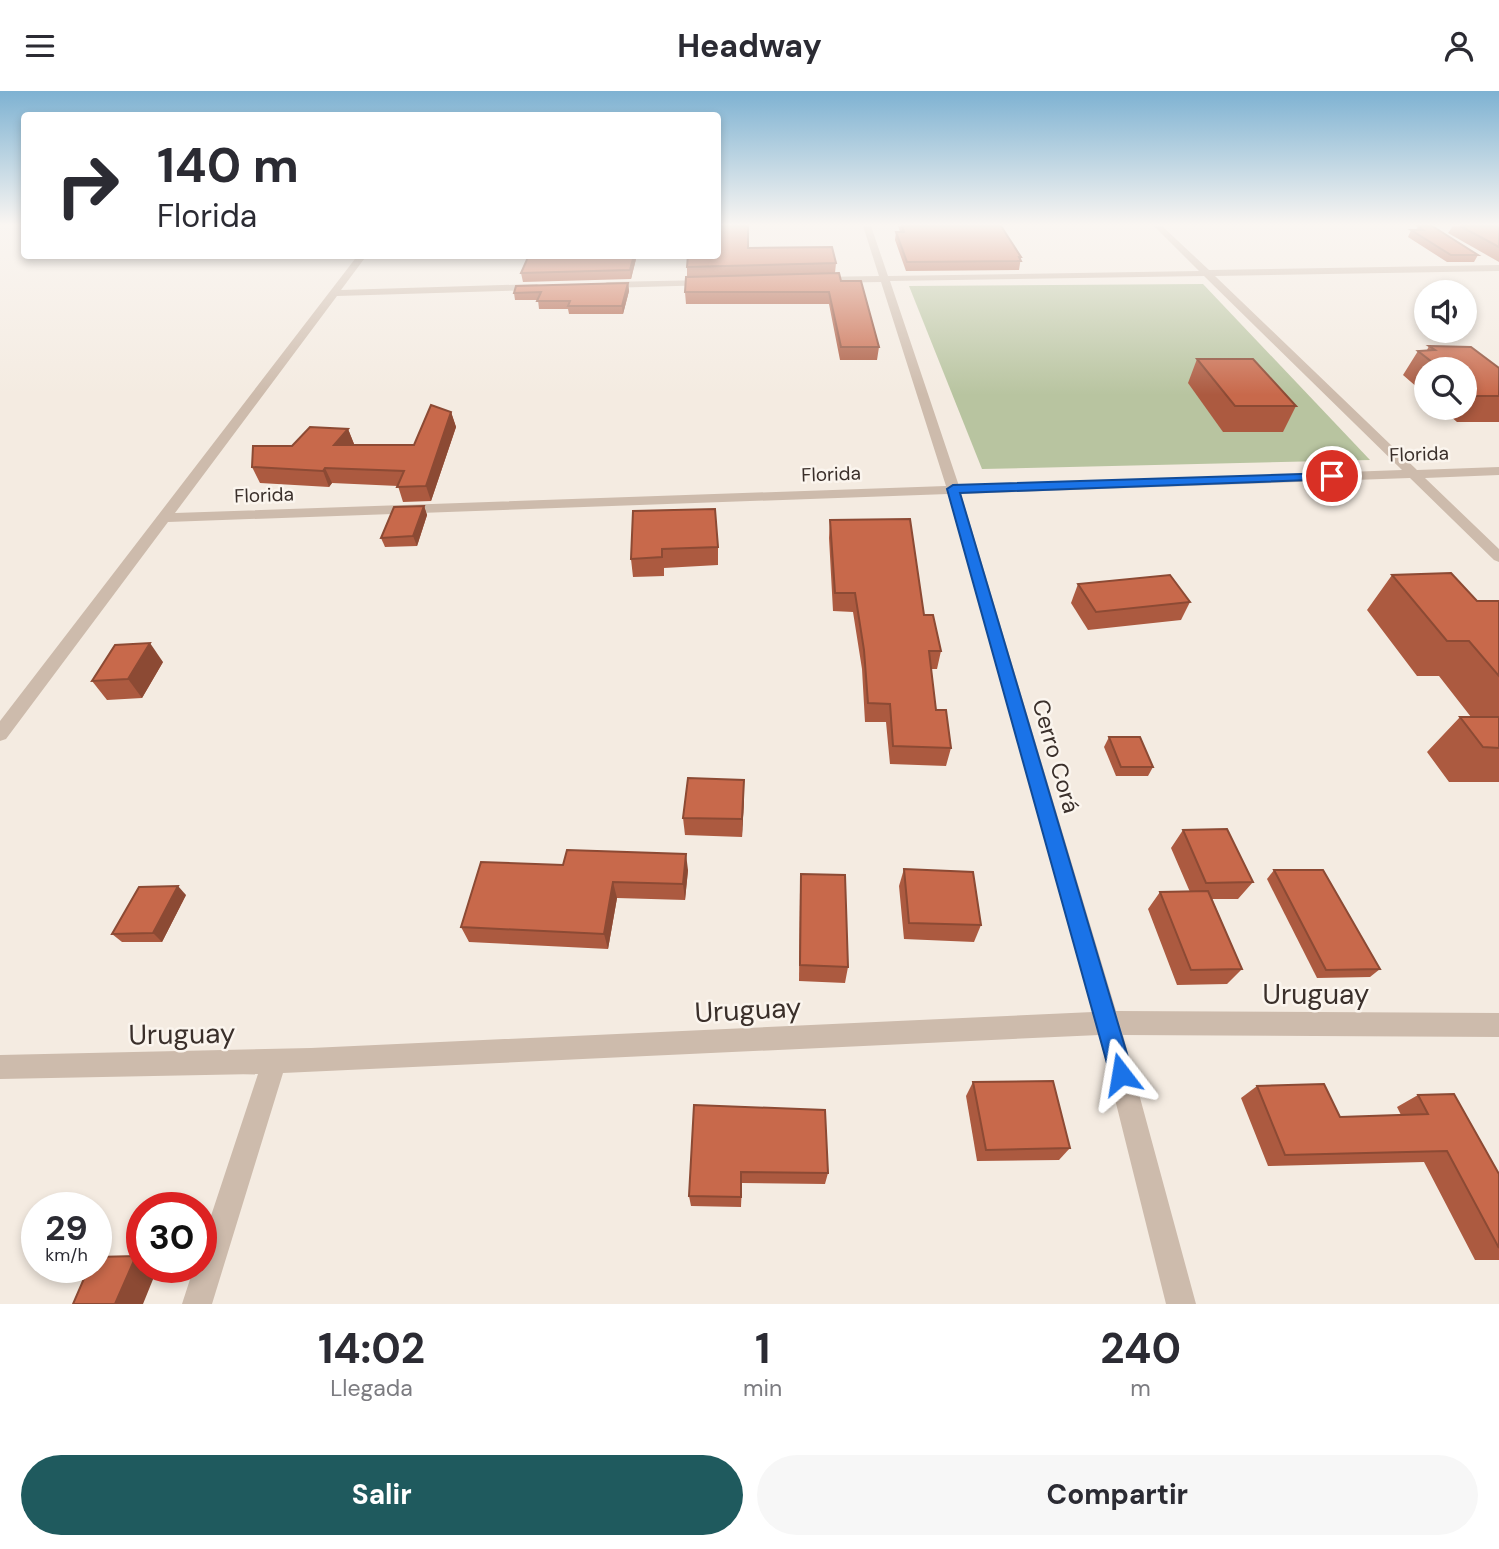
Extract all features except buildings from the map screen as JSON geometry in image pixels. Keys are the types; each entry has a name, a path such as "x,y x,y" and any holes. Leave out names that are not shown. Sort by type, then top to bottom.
{"street":[{"path":"0,733 342,283"},
{"path":"595,286 700,283"},
{"name":"Cerro Corá","path":"886,283 953,489 1108,1023 1181,1304"},
{"path":"1217,283 1499,557"},
{"path":"334,293 554,287"},
{"name":"Florida","path":"164,518 1499,471"},
{"name":"Uruguay","path":"0,1067 274,1061 1108,1023 1499,1025"},
{"path":"197,1304 274,1061"}],"green space":[{"path":"1203,284 1370,460 982,469 909,286"}],"route":[{"path":"1121,1074 953,489 1332,476"}]}
